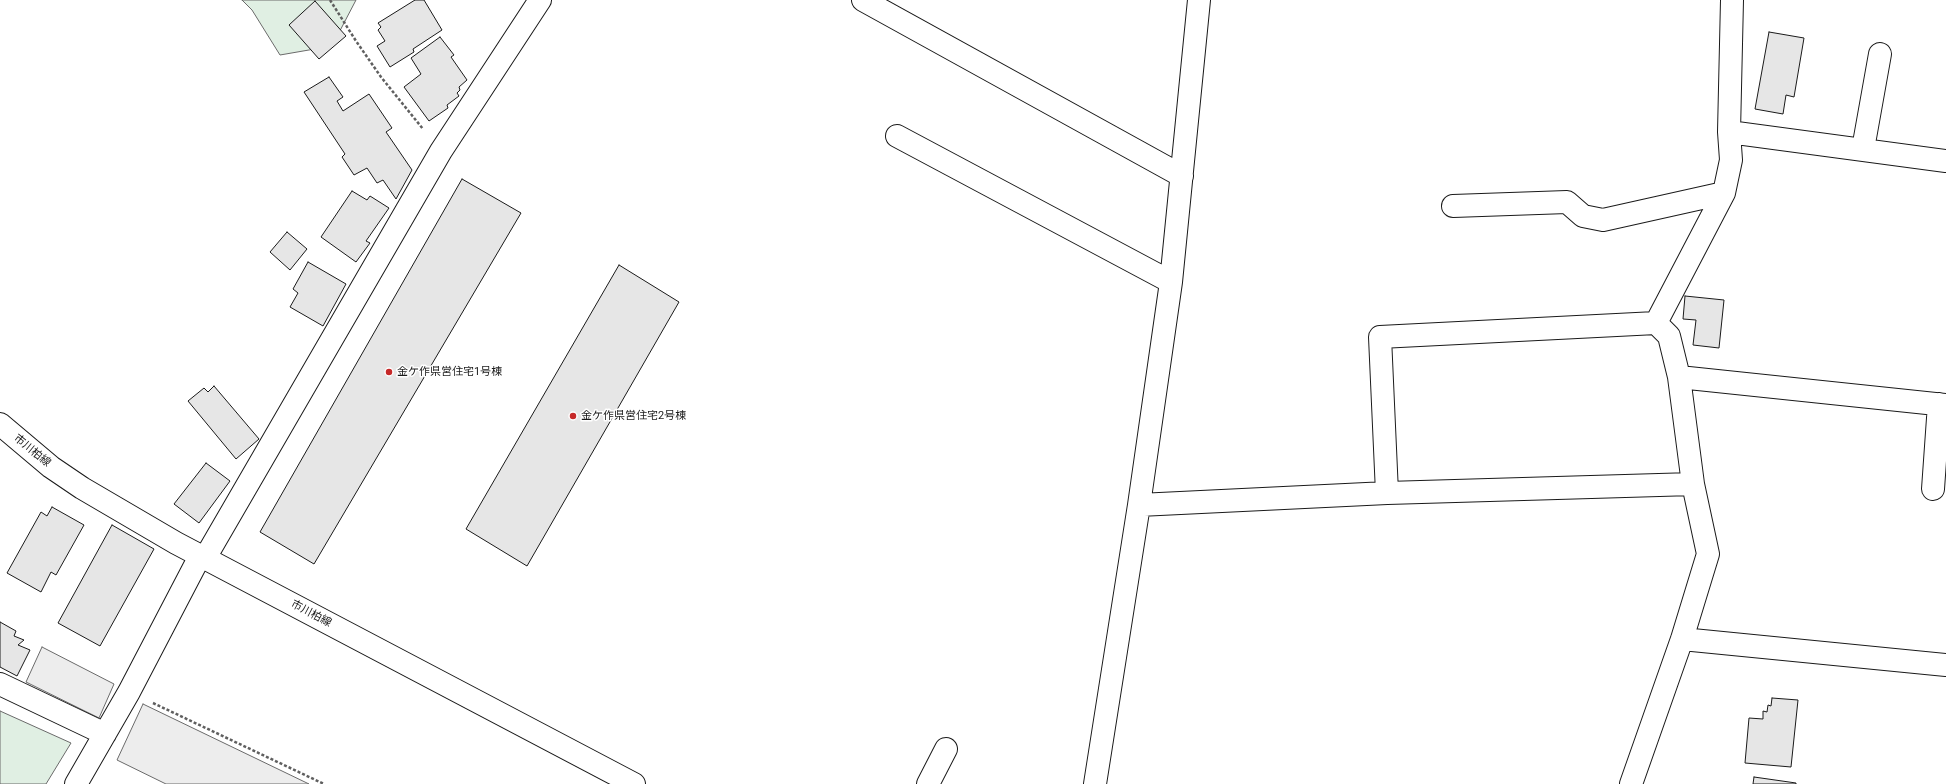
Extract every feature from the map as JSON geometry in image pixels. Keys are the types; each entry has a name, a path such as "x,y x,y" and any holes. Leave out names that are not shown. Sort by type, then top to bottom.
{"street":[{"path":"76,784 129,692 202,557 441,151 540,0"},
{"path":"863,0 1182,176"},
{"path":"1095,784 1139,505 1171,282 1199,0"},
{"path":"1656,323 1724,193 1731,160 1729,132 1732,0"},
{"path":"1863,149 1880,54"},
{"path":"1729,132 1946,161"},
{"path":"897,136 1171,282"},
{"path":"1453,206 1567,202 1583,216 1603,220 1724,193"},
{"path":"1387,493 1380,338 1656,323 1669,336 1679,377 1693,484 1708,554 1682,639 1631,784"},
{"path":"1679,377 1943,404 1933,489"},
{"name":"市川柏線","path":"0,424 51,466 82,488 202,557 634,784"},
{"path":"1139,505 1387,493 1693,484"},
{"path":"1682,639 1946,665"},
{"path":"0,684 105,734"},
{"path":"928,784 946,749"}],"path":[{"path":"330,0 381,77 441,151"},
{"path":"129,692 324,784"}],"green space":[{"path":"242,0 356,0 332,46 280,55 252,10"},
{"path":"0,711 71,743 46,784 0,784"}],"shaded area":[{"path":"42,647 114,684 99,718 26,682"},
{"path":"143,704 309,784 166,784 117,760"}],"building":[{"path":"415,0 424,0 442,30 413,49 414,52 390,67 377,46 385,41 378,30 381,27 378,23"},
{"path":"315,1 346,36 319,59 289,25"},
{"path":"1769,32 1804,38 1794,97 1786,95 1783,114 1755,109"},
{"path":"440,37 454,55 451,57 467,80 459,87 460,90 457,93 459,96 447,105 448,108 429,121 404,87 421,74 411,58"},
{"path":"329,77 343,97 337,101 343,111 369,94 392,128 386,132 412,170 396,199 383,180 377,183 367,168 354,175 342,157 345,154 304,92"},
{"name":"金ケ作県営住宅1号棟","path":"462,179 521,213 314,564 260,532"},
{"path":"352,191 367,200 370,196 389,208 366,241 370,243 356,262 321,237"},
{"path":"287,232 307,249 290,270 270,252"},
{"path":"308,262 346,284 323,326 290,307 298,293 293,289"},
{"name":"金ケ作県営住宅2号棟","path":"619,265 679,302 527,566 466,529"},
{"path":"1685,296 1724,300 1719,348 1693,345 1696,320 1683,319"},
{"path":"214,386 259,439 236,459 188,401 204,388 208,392"},
{"path":"206,463 230,481 199,523 174,504"},
{"path":"52,507 84,525 56,575 51,572 41,592 7,573 41,512 47,516"},
{"path":"112,525 154,549 100,646 58,623"},
{"path":"0,622 16,631 14,636 24,640 18,645 30,650 17,676 0,667"},
{"path":"1772,698 1798,700 1791,767 1745,763 1749,718 1763,719 1763,711 1767,712 1768,705 1771,706"},
{"path":"1754,777 1796,783 1796,784 1753,784"}],"place":[{"name":"金ケ作県営住宅1号棟","path":"389,372"},
{"name":"金ケ作県営住宅2号棟","path":"573,416"}]}
